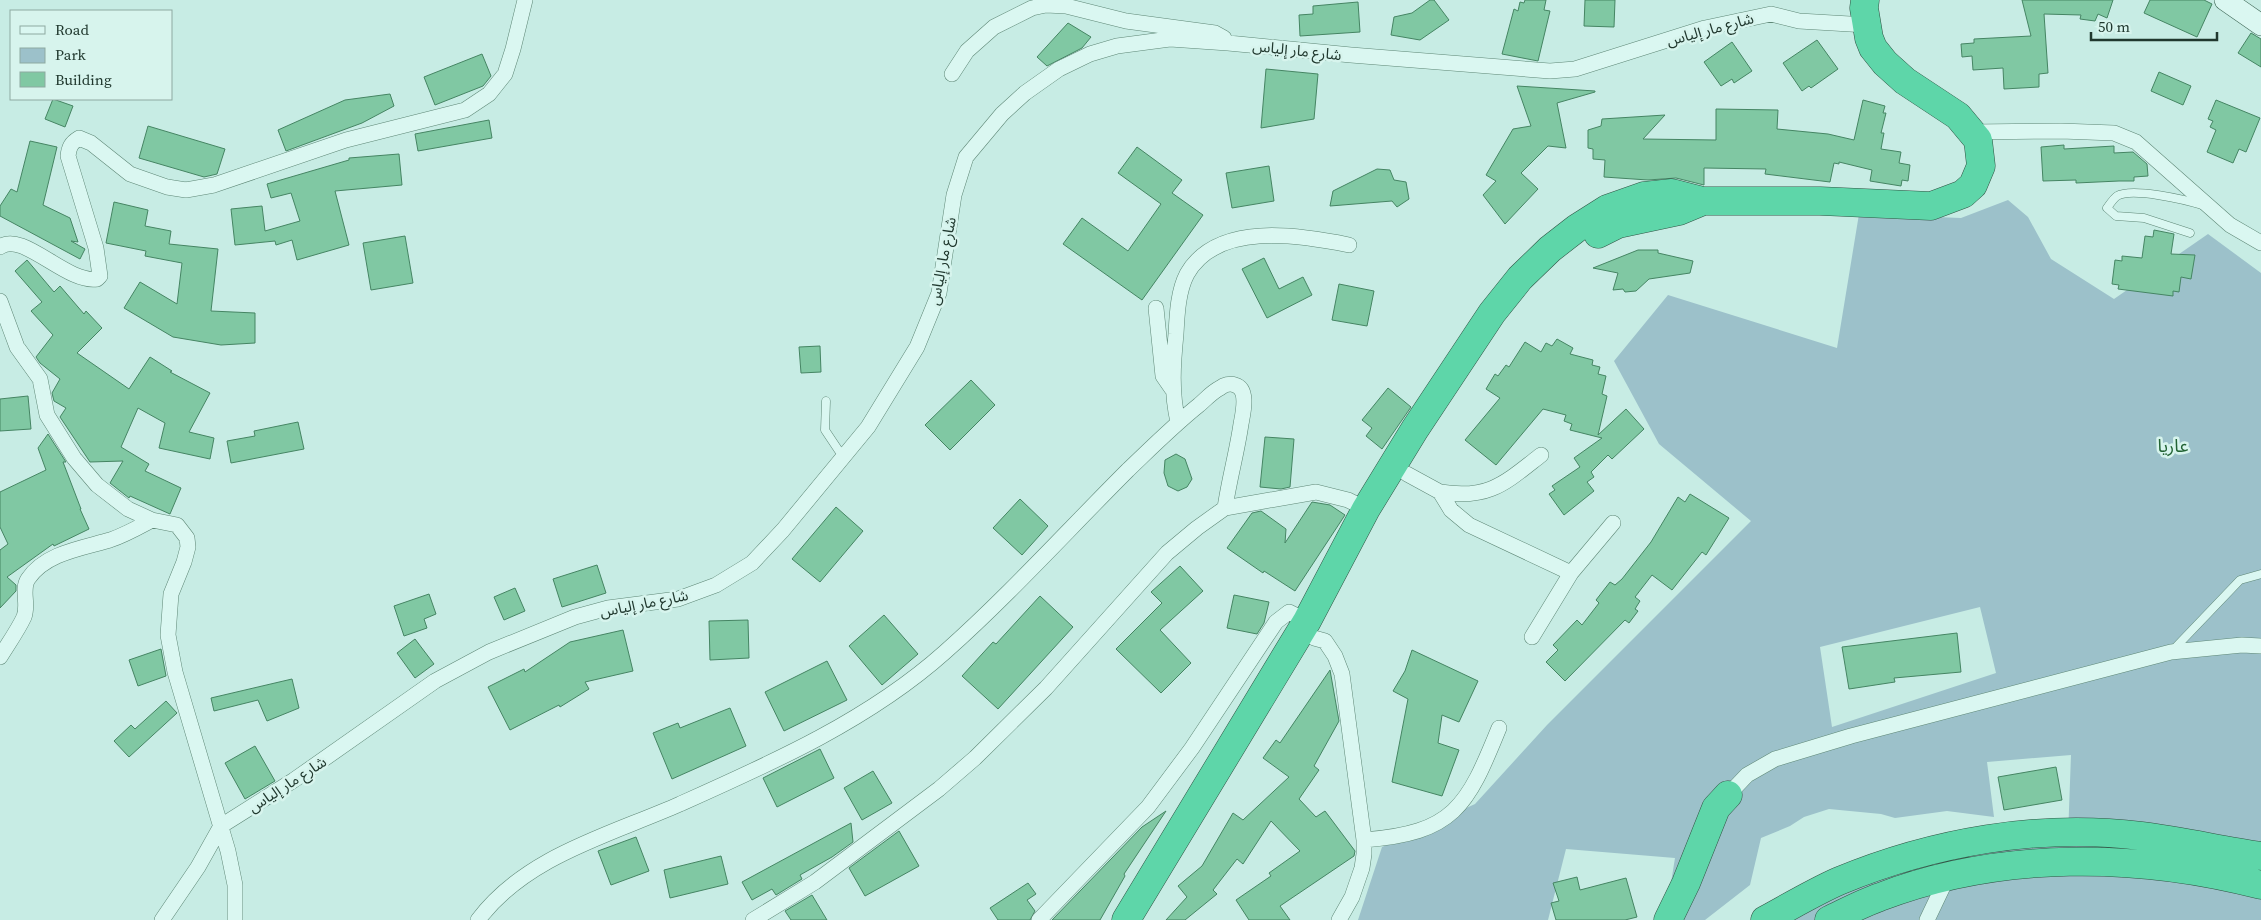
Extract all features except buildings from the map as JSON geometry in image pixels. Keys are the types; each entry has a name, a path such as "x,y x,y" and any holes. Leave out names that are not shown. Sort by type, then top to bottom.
{"highway":[{"path":"1139,920 1237,757 1310,629 1366,509 1420,421 1487,320 1520,278 1550,249 1577,228 1607,209 1644,196 1672,193 1703,201 1820,201 1931,206 1963,194 1973,185 1981,166 1978,140 1973,132 1951,110 1904,81 1885,63 1873,48 1866,13"},
{"path":"1126,920 1407,474 1467,373 1500,322 1521,295 1548,269 1580,244 1618,224 1679,211 1703,201"},
{"path":"1679,920 1726,817 1728,795"},
{"path":"1765,920 1837,882 1880,865 1924,852 1993,838 2088,833 2140,836 2261,856"},
{"path":"1828,920 1881,896 1947,878 2009,867 2059,862 2114,862 2168,868 2261,885"}],"main road":[{"path":"2225,0 2261,25"}],"street":[{"path":"0,248 6,243 24,247 85,280 97,279 100,276 96,248 68,156 69,147 79,138 91,143 130,174 167,187 186,190 214,185 346,140 465,110 489,94 505,74 525,0"},
{"path":"952,74 967,51 994,27 1032,8 1046,6 1066,6 1126,21 1215,33 1228,42"},
{"name":"شارع مار إلياس","path":"222,826 334,753 435,681 489,652 575,617 608,608 678,598 716,585 736,574 766,550 868,427 921,340 939,293 954,195 966,157 1002,114 1024,93 1059,69 1090,54 1117,46 1170,39 1228,42 1341,54 1550,71 1575,69 1705,28 1771,14 1798,21 1866,13"},
{"path":"1973,132 2061,131 2114,133 2136,142 2230,225 2261,243"},
{"path":"1178,422 1173,390 1178,313 1186,276 1204,255 1224,243 1238,239 1265,236 1319,238 1350,245"},
{"path":"0,301 17,347 40,379 47,415 74,458 97,485 128,508 152,520 177,525 187,538 188,547 184,562 171,594 168,635 175,672 222,826 235,884 235,920"},
{"path":"1156,308 1163,376 1173,390"},
{"path":"478,920 490,904 536,868 561,854 680,804 784,755 870,709 907,683 962,636 1178,422 1221,387 1233,384 1242,390 1243,410 1225,508"},
{"path":"1407,474 1440,492 1471,495 1491,489 1507,481 1541,456"},
{"path":"753,920 815,882 939,789 975,758 1046,688 1167,553 1196,528 1225,508 1316,492 1348,500 1366,509"},
{"path":"1440,492 1451,510 1469,525 1571,573"},
{"path":"0,656 24,617 26,599 24,588 27,580 35,570 66,553 83,546 111,539 152,520"},
{"path":"1532,637 1571,573 1613,523"},
{"path":"1039,920 1148,807 1192,748 1276,622 1289,612 1325,642 1335,656 1342,674 1364,840 1362,868 1352,897 1339,920"},
{"path":"1728,795 1747,775 1775,759 1851,736 2171,652 2242,645 2261,646"},
{"path":"1364,840 1390,838 1416,832 1449,816 1460,806 1473,787 1499,728"},
{"path":"162,920 198,867 222,826"},
{"path":"1928,920 1947,878"},
{"path":"490,904 490,920"}],"lane":[{"path":"2190,233 2144,218 2116,216 2107,208 2118,196 2127,194 2174,196 2209,207"},
{"path":"826,401 825,430 838,451 848,452"},
{"path":"2171,652 2240,580 2261,574"}],"green space":[{"path":"2008,200 2028,217 2051,259 2114,299 2208,234 2261,273 2261,920 1775,920 1877,875 2068,837 2071,755 1987,762 1994,817 1947,811 1895,818 1881,814 1829,809 1804,817 1790,826 1761,838 1750,885 1705,920 1665,920 1675,858 1566,849 1548,920 1358,920 1382,847 1475,804 1547,725 1751,521 1659,444 1614,361 1668,295 1837,348 1859,214 1961,218","holes":["1980,607 1996,673 1832,727 1820,647"]}],"district":[{"name":"عاريا","path":"2173,445"}]}
